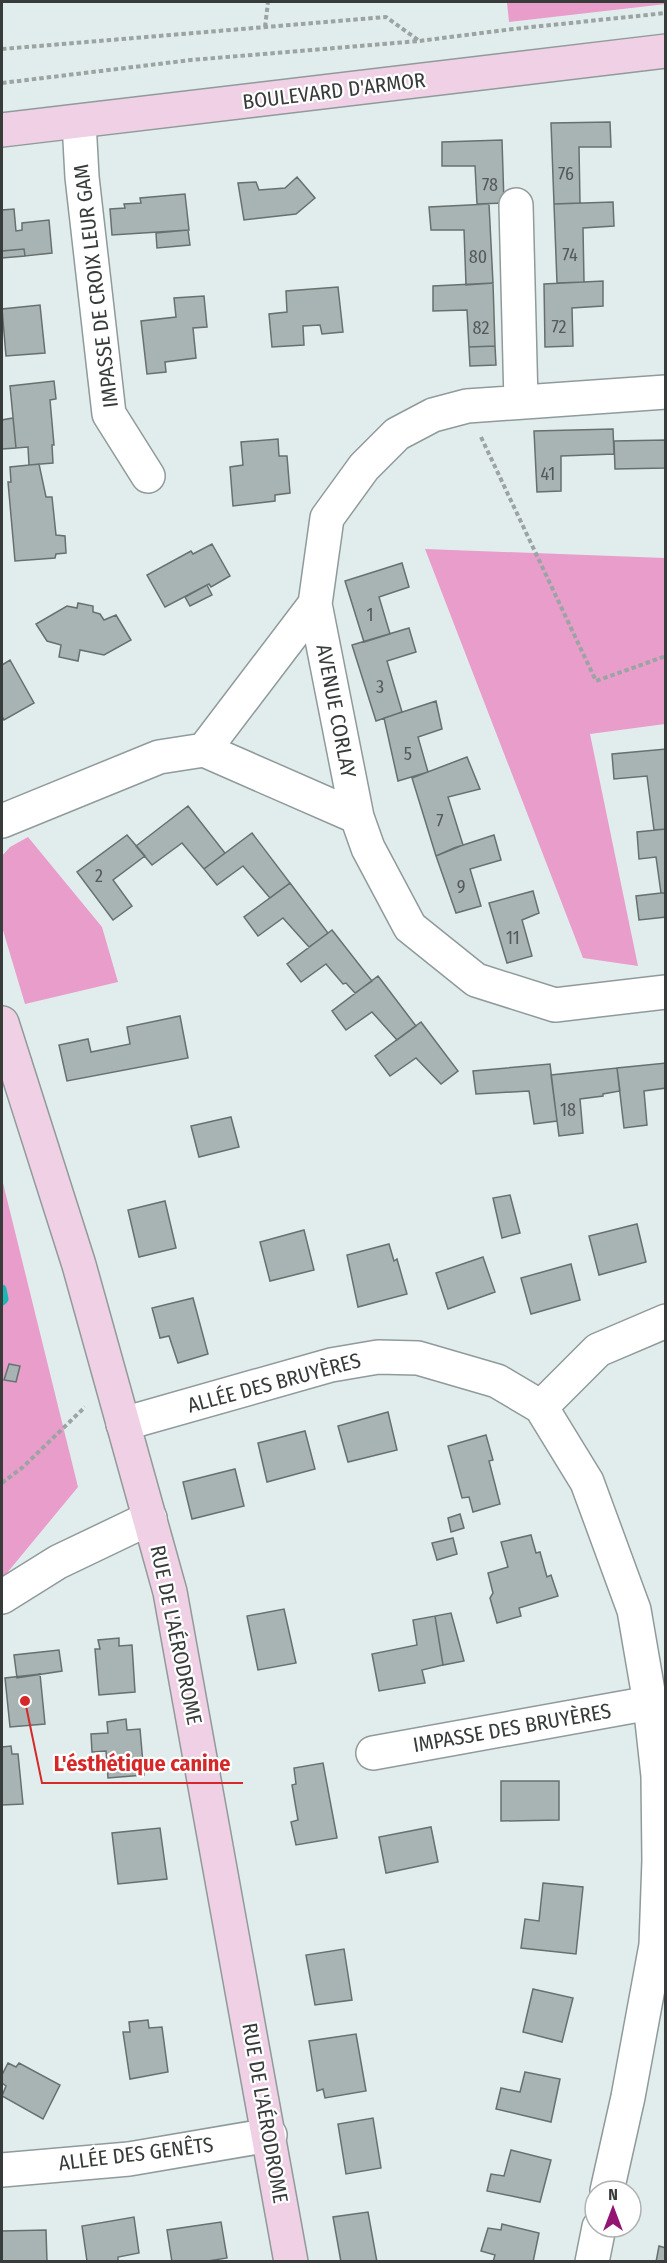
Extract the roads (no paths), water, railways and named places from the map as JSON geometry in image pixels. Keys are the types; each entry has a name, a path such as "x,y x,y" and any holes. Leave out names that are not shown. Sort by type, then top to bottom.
{"street":[{"name":"BOULEVARD D'ARMOR","path":"2,130 666,51"},
{"name":"IMPASSE DE CROIX LEUR GAM","path":"79,122 82,177 109,414 148,476"},
{"path":"516,205 521,402"},
{"name":"AVENUE CORLAY","path":"666,392 467,406 433,415 397,434 364,467 327,518 315,604 357,817 368,848 410,927 476,980 555,1005 666,992"},
{"name":"AVENUE CORLAY","path":"315,604 204,750 357,817"},
{"path":"2,820 159,757 204,750"},
{"name":"RUE DE L'AÉRODROME","path":"2,1023 79,1265 170,1592 270,2135 291,2262"},
{"path":"541,1407 598,1350 666,1321"},
{"name":"ALLÉE DES BRUYÈRES","path":"123,1424 331,1365 378,1357 418,1358 496,1381 541,1407 587,1482 634,1610 650,1703 658,1776 659,1860 656,1945 628,2097 610,2179"},
{"path":"2,1597 58,1562 150,1518"},
{"name":"IMPASSE DES BRUYÈRES","path":"373,1753 650,1703"},
{"name":"ALLÉE DES GENÊTS","path":"2,2169 129,2158 270,2135"},
{"path":"592,2262 597,2239"}],"waterway":[{"path":"2,1289 4,1299 2,1301"}],"place":[{"name":"L'ésthétique canine","path":"25,1701"}]}
